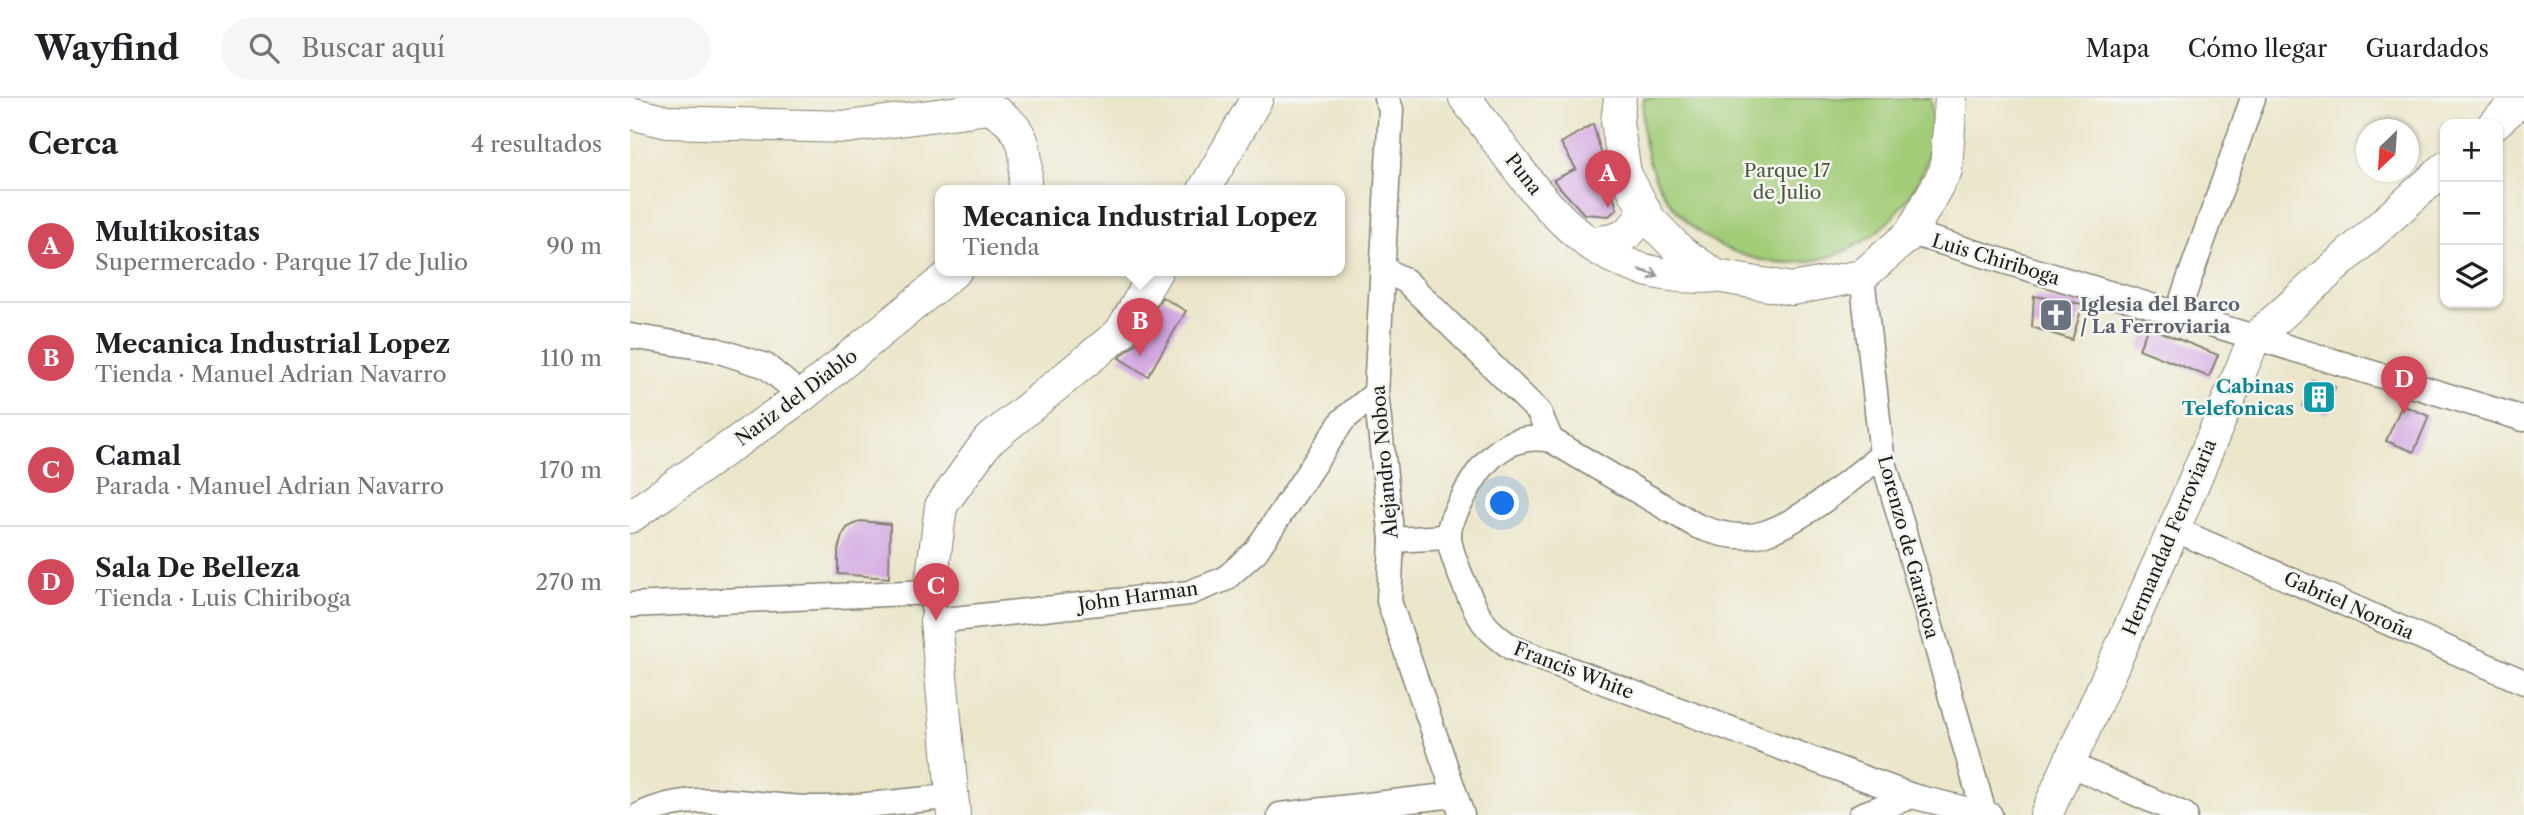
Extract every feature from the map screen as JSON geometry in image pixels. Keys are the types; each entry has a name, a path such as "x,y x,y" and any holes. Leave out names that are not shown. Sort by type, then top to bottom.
{"street":[{"path":"1207,185 1257,98"},
{"name":"Alejandro Noboa","path":"1386,98 1391,109 1376,393 1392,540 1389,601 1459,805"},
{"name":"Puna","path":"1465,98 1559,219 1588,243 1628,265 1660,276 1716,276"},
{"path":"1620,98 1617,122 1625,173 1649,219 1680,251 1716,276 1792,289 1862,276 1911,233 1946,170 1951,98"},
{"path":"2177,314 2253,98"},
{"path":"630,113 667,122 847,127 993,103 1009,118 1022,138 1028,161 1025,185"},
{"name":"Hermandad Ferroviaria","path":"2046,815 2174,529 2254,339 2440,172"},
{"path":"1588,243 1615,241 1628,236 1638,225 1644,209"},
{"name":"Luis Chiriboga","path":"1911,233 2524,419"},
{"path":"1383,269 1406,281 1539,412 1550,440"},
{"name":"Nariz del Diablo","path":"630,517 802,396 949,276"},
{"path":"640,815 652,809 694,800 746,800 822,808 953,806 933,606 941,506 987,442 1120,333 1153,276"},
{"name":"Lorenzo de Garaicoa","path":"1862,276 1882,455 1987,814"},
{"path":"630,336 713,349 766,366 802,396"},
{"name":"John Harman","path":"630,605 933,606 1189,593 1225,579 1256,551 1343,420 1376,393"},
{"path":"1392,540 1448,537 1451,522 1479,469 1499,449 1520,439 1534,437 1550,440 1697,526 1717,534 1764,534 1787,523 1882,455"},
{"name":"Gabriel Noroña","path":"2174,529 2524,682"},
{"name":"Francis White","path":"1448,537 1469,596 1485,625 1512,648 1912,796 1987,814"},
{"path":"2069,765 2185,815"},
{"path":"1861,815 1912,796"},
{"path":"1280,815 1459,805"}],"green space":[{"name":"Parque 17 de Julio","path":"1644,98 1931,98 1931,144 1924,169 1912,192 1870,237 1827,258 1781,262 1736,252 1696,230 1665,195 1646,151"}],"building":[{"path":"1593,124 1617,209 1609,216 1584,214 1553,180 1576,169 1561,143"},
{"name":"Iglesia del Barco / La Ferroviaria","path":"2034,296 2083,304 2072,340 2032,327"},
{"path":"1162,297 1186,311 1148,376 1119,358 1136,343"},
{"path":"2148,327 2218,355 2209,377 2139,349"},
{"name":"Cabinas Telefonicas","path":"2312,380 2335,387 2327,414 2303,406"},
{"path":"2402,405 2429,416 2414,452 2386,441"},
{"path":"860,521 890,524 889,578 838,574 838,551 842,536 847,528"}],"place":[{"name":"Multikositas","path":"1608,208"},
{"name":"Iglesia del Barco / La Ferroviaria","path":"2056,315"},
{"name":"Mecanica Industrial Lopez","path":"1140,356"},
{"name":"Cabinas Telefonicas","path":"2319,397"},
{"name":"Sala De Belleza","path":"2404,414"},
{"name":"Camal","path":"936,621"}]}
